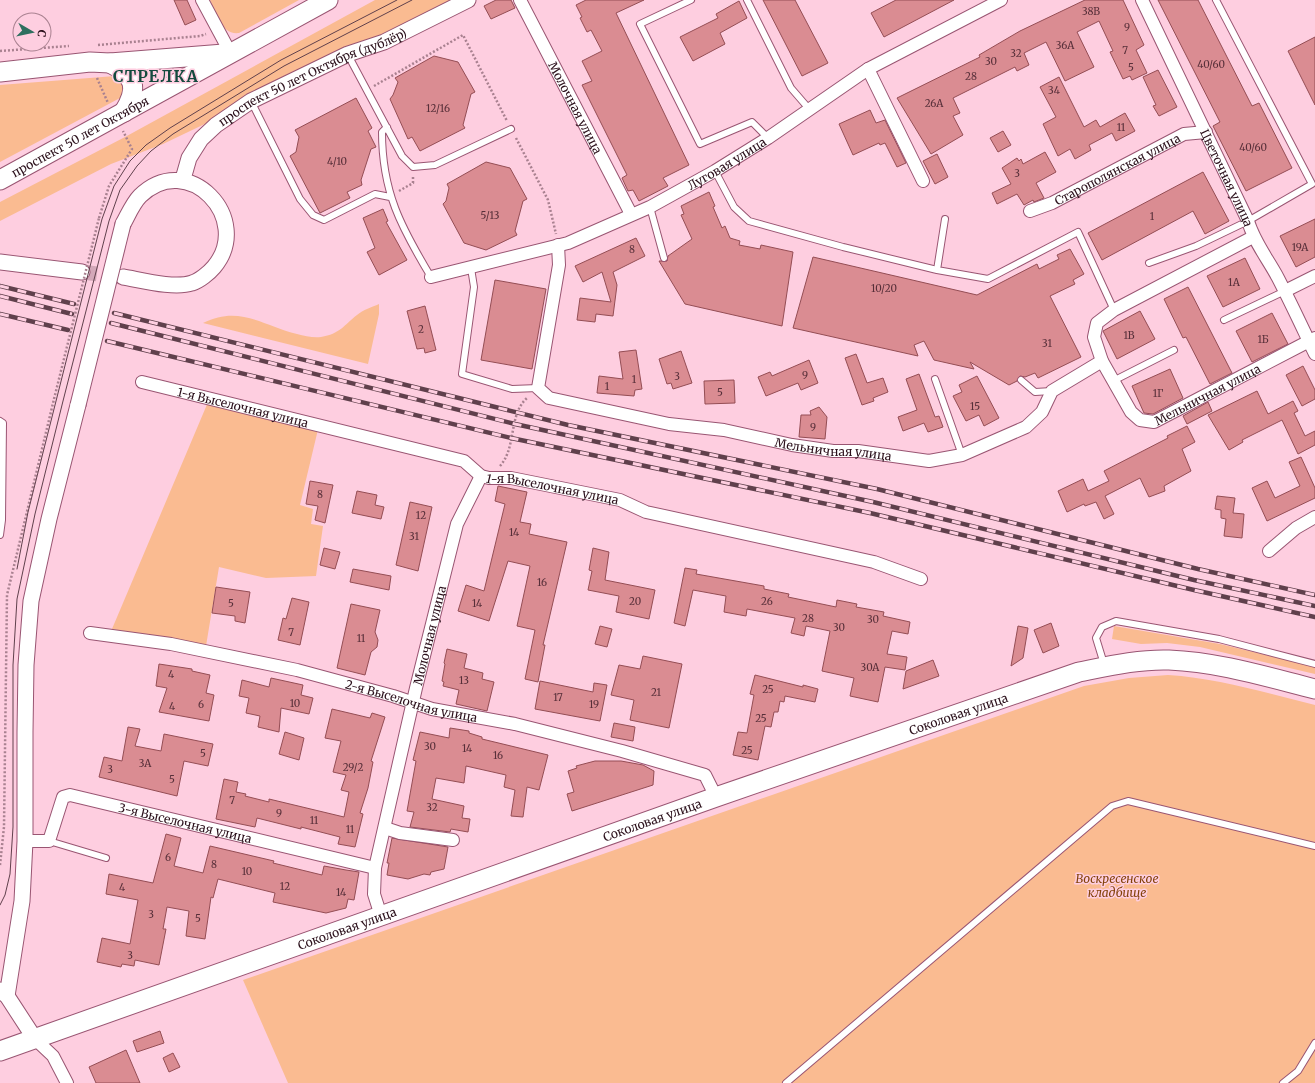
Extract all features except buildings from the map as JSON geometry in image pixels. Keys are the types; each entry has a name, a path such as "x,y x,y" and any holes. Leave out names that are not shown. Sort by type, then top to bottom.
{"main road":[{"name":"проспект 50 лет Октября","path":"0,180 328,0"},
{"path":"0,72 90,62 110,63 231,54"},
{"path":"110,63 124,70 130,78 132,86 132,98 119,114"},
{"name":"Соколовая улица","path":"0,1051 716,797 1079,672 1126,662 1168,660 1198,662 1315,689"}],"street":[{"path":"202,0 231,54"},
{"name":"проспект 50 лет Октября (дублёр)","path":"183,180 189,158 201,139 216,125 251,101 348,54 384,42 468,0"},
{"name":"Молочная улица","path":"520,0 631,214"},
{"name":"Луговая улица","path":"431,277 568,243 631,214 650,207 715,171 768,138 868,69 1001,0"},
{"name":"Цветочная улица","path":"1142,0 1248,221 1253,237 1264,253 1312,340 1315,354"},
{"path":"868,69 923,181"},
{"name":"Старополянская улица","path":"1030,210 1052,203 1184,134 1206,132"},
{"path":"67,1083 53,1056 35,1039 3,993 22,901 25,842 25,725 31,601 49,519 123,224 140,196 156,184 172,180 183,180 199,187 212,198 226,222 227,236 218,262 210,272 192,283 169,284 123,277"},
{"name":"Мельничная улица","path":"1253,237 1114,310 1097,323 1094,337 1102,361 1113,381 1131,412 1140,420 1154,422 1312,340"},
{"path":"538,388 559,265 558,245"},
{"path":"0,262 82,272"},
{"path":"1285,291 1315,276"},
{"path":"1052,391 1102,361"},
{"name":"1-я Выселочная улица","path":"142,382 464,461 481,476 489,478 511,478 620,500 646,512 874,562 921,579"},
{"name":"Мельничная улица","path":"538,388 549,398 668,424 724,430 792,445 833,451 858,451 928,461 962,454 1026,427 1042,412 1052,391"},
{"name":"Молочная улица","path":"381,916 374,894 375,868 457,524 481,476"},
{"path":"1270,551 1296,528 1315,517"},
{"name":"2-я Выселочная улица","path":"90,633 171,644 297,670 393,696 432,709 514,724 622,751 705,775 716,797"},
{"name":"3-я Выселочная улица","path":"49,841 63,797 70,795 375,868"},
{"path":"385,828 400,833 453,840"},
{"path":"25,842 49,841"}],"lane":[{"path":"691,0 640,24 700,144 752,122 768,138"},
{"path":"747,0 791,88 810,110"},
{"path":"1149,263 1196,246 1248,221 1313,183 1216,0"},
{"path":"348,54 402,156 413,167 435,165 511,129"},
{"path":"251,101 300,199 313,216 324,220 375,194 390,197"},
{"path":"387,127 382,132 382,158 390,197 407,235 431,277"},
{"path":"715,171 734,207 749,221 843,247 937,270 988,279 1078,232 1114,310"},
{"path":"650,207 664,258"},
{"path":"937,270 944,219"},
{"path":"471,268 474,287 462,374 512,389 538,388"},
{"path":"1224,320 1285,291"},
{"path":"1113,381 1174,350"},
{"path":"935,379 962,454"},
{"path":"1020,380 1035,392 1052,391"},
{"path":"0,421 3,423 2,520 0,535"},
{"path":"1105,667 1096,638 1102,627 1116,621 1219,639 1315,664"},
{"path":"786,1083 1112,806 1128,801 1315,846"},
{"path":"49,841 106,858"},
{"path":"1283,1083 1298,1071 1315,1043"}],"path":[{"path":"97,45 200,36 217,29"},
{"path":"367,90 463,35 548,200 558,245"},
{"path":"0,51 74,46"},
{"path":"54,399 99,218 109,186 132,149 119,114 104,94"},
{"path":"390,197 413,183 413,167"},
{"path":"507,456 520,405"}],"green space":[{"path":"210,0 299,0 239,33 233,33 228,31 220,22"},
{"path":"375,0 453,0 378,36 341,49 211,121 163,144 111,164 0,221 0,202 125,137"},
{"path":"115,76 123,82 125,93 120,98 0,162 0,85"},
{"path":"379,304 379,314 368,364 203,323 216,318 239,316 250,318 297,334 321,337 333,334 359,313"},
{"path":"211,395 320,421 300,505 313,509 311,524 323,526 316,576 266,578 219,567 206,646 112,629"},
{"path":"1114,626 1220,644 1315,667 1315,674 1200,647 1167,643 1141,644 1112,639"},
{"name":"Воскресенское кладбище","path":"1168,675 1205,679 1315,705 1315,1083 288,1083 243,980 1084,686 1129,678"}],"tunnel":[{"path":"82,272 122,277"}],"tram line":[{"path":"17,569 28,512 102,219 114,186 130,161 146,145 170,128 281,60 397,0"},
{"path":"0,905 5,895 10,874 13,827 13,665 17,599 35,514 63,401 109,221 120,190 137,166 151,151 173,134 284,66 412,0"}],"railway":[{"path":"0,286 74,304"},
{"path":"0,296 72,314"},
{"path":"114,313 568,425 877,489 1198,569 1315,595"},
{"path":"0,314 68,330"},
{"path":"111,323 515,424 873,502 1194,580 1315,606"},
{"path":"107,341 511,438 870,513 1194,590 1315,617"}],"district":[{"name":"СТРЕЛКА","path":"156,76"}]}
